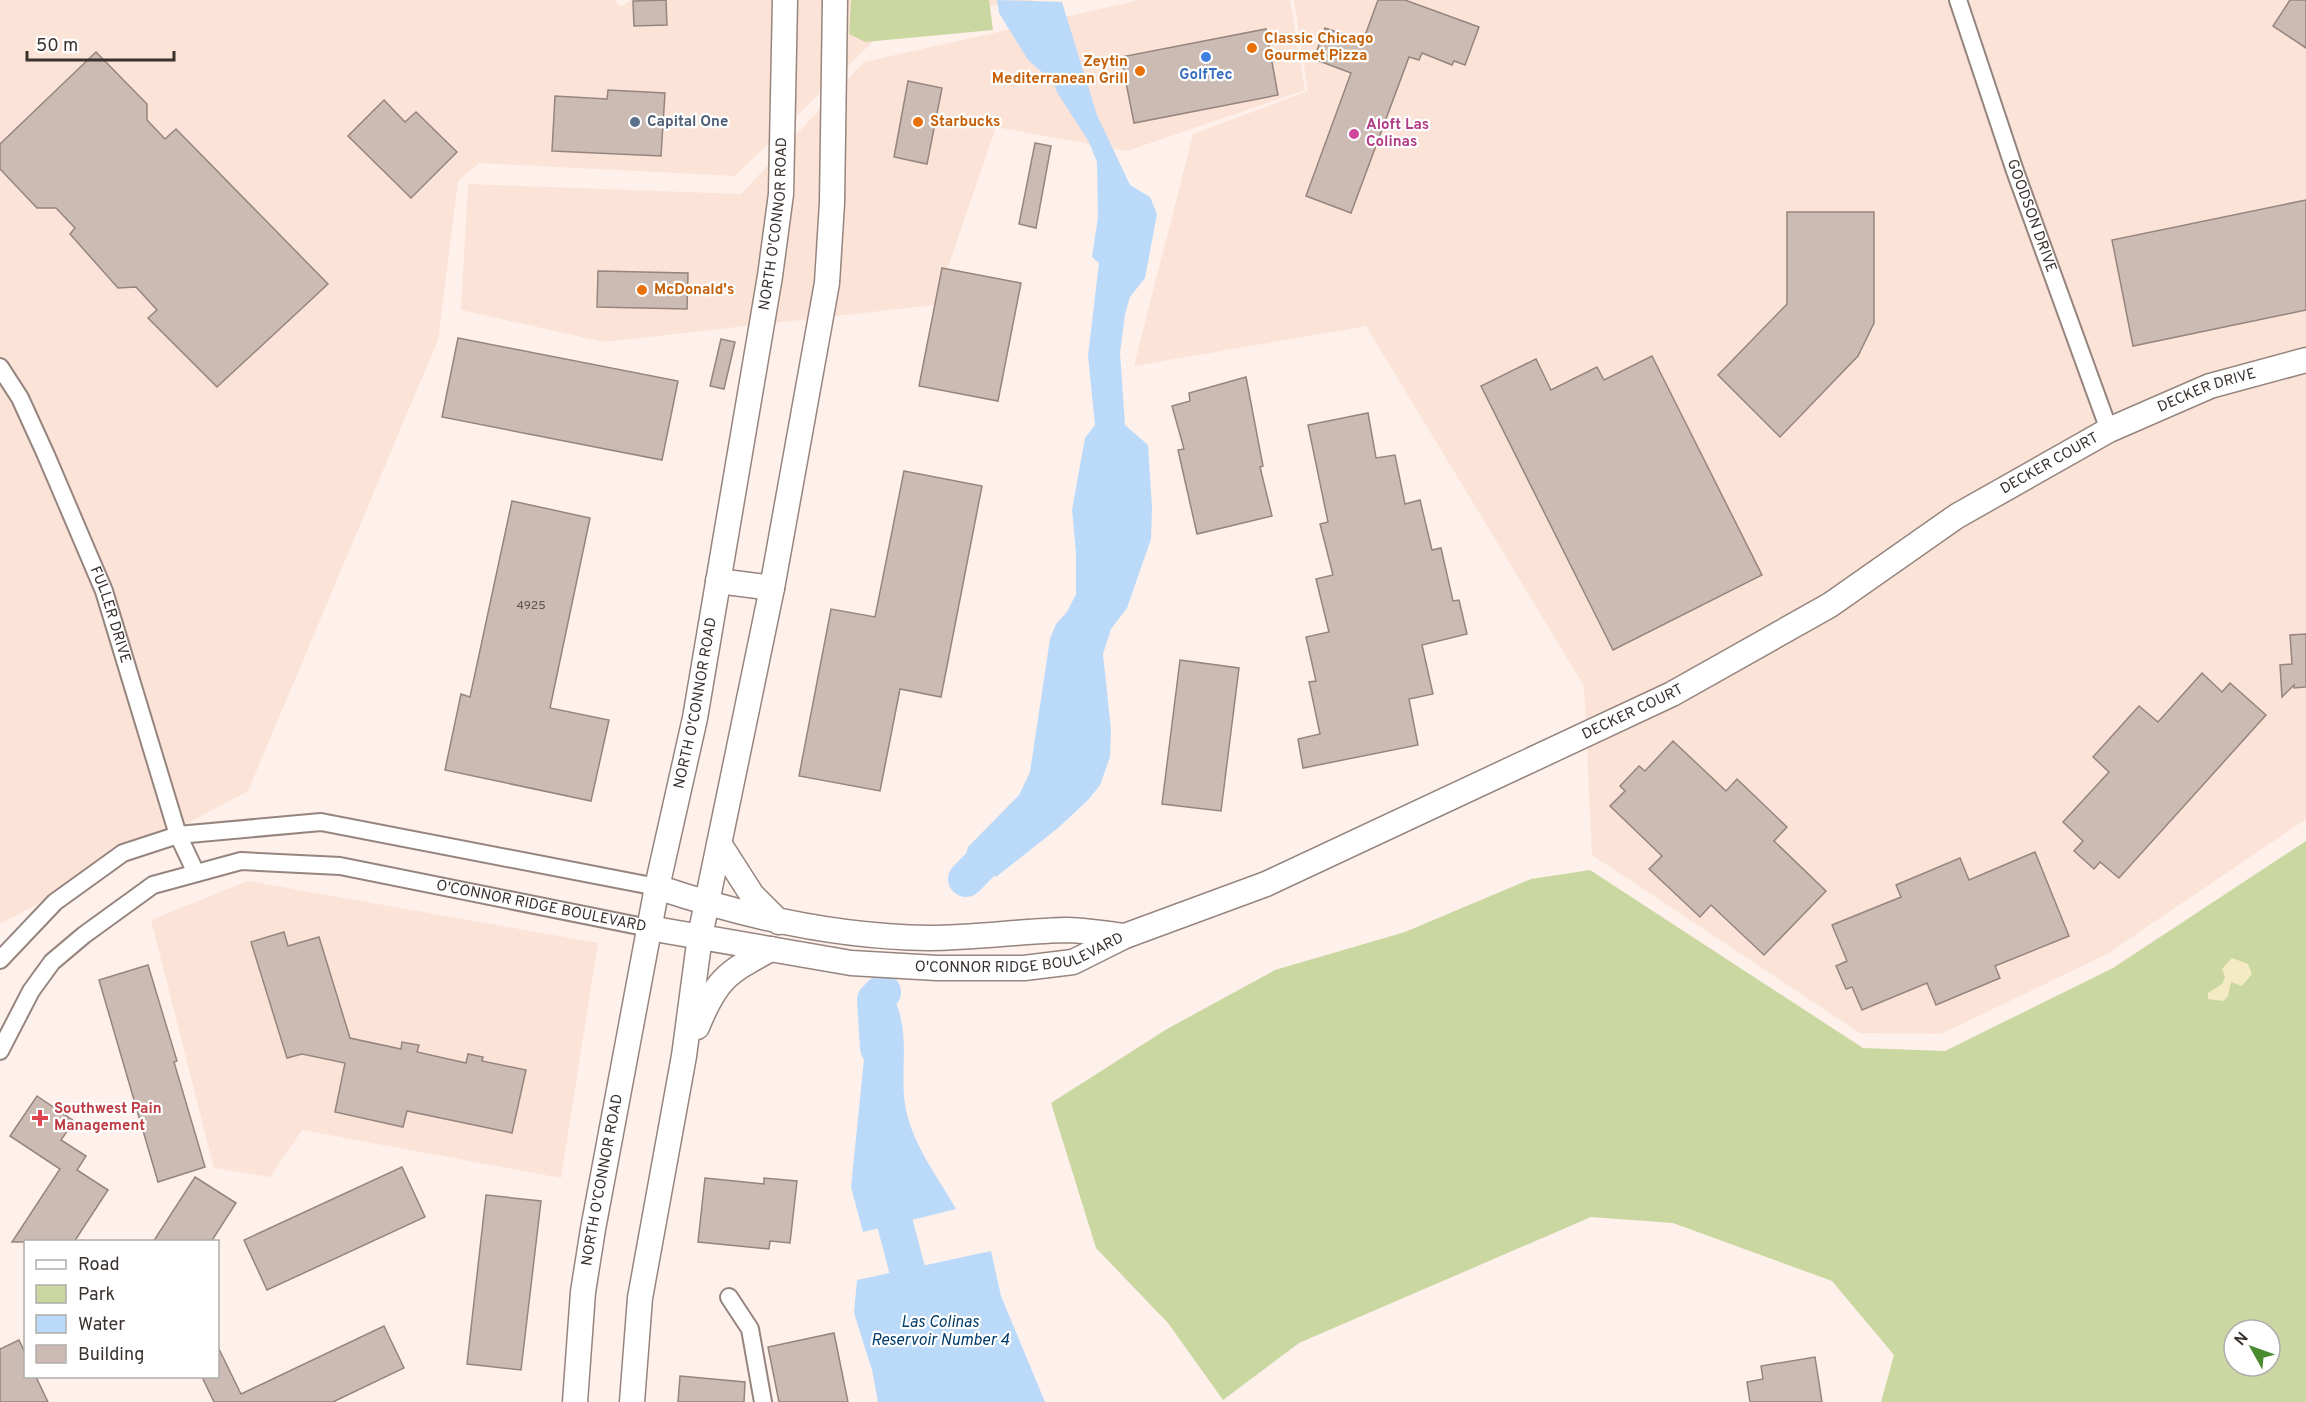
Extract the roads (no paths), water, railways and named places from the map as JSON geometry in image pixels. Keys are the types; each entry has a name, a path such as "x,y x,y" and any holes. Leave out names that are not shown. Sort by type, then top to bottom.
{"main road":[{"name":"NORTH O'CONNOR ROAD","path":"575,1402 583,1292 592,1229 657,887 695,718 770,276 781,194 785,0"},
{"path":"632,1402 640,1298 684,1056 700,936 772,588 827,283 832,203 835,0"},
{"name":"DECKER DRIVE","path":"2109,430 2210,386 2306,360"},
{"name":"DECKER COURT","path":"1125,936 1266,884 1672,693 1830,605 1957,516 2109,430"},
{"path":"718,581 772,588"},
{"path":"720,845 752,895 779,922"},
{"name":"O'CONNOR RIDGE BOULEVARD","path":"657,887 708,904 779,922 838,932 930,938 1069,930 1125,936"},
{"name":"O'CONNOR RIDGE BOULEVARD","path":"649,928 851,963 937,968 1024,968 1073,962 1125,936"},
{"path":"684,1056 706,1003 716,986 743,964 771,949"}],"street":[{"name":"GOODSON DRIVE","path":"1958,0 2015,171 2109,430"},
{"name":"FULLER DRIVE","path":"0,367 20,398 104,591 178,835 196,873"},
{"name":"O'CONNOR RIDGE BOULEVARD","path":"0,960 21,935 56,902 123,853 178,835 321,822 657,887"},
{"name":"O'CONNOR RIDGE BOULEVARD","path":"0,1051 31,991 52,962 84,935 153,885 242,861 340,866 649,928"},
{"path":"729,1297 750,1329 763,1402"}],"water":[{"path":"997,0 1062,2 1097,115 1130,185 1150,197 1157,214 1145,278 1130,297 1125,314 1120,353 1125,425 1148,445 1152,508 1151,539 1127,608 1111,629 1103,654 1111,730 1110,757 1100,785 1089,799 1058,828 996,877 965,858 968,847 1019,795 1030,772 1050,639 1056,624 1067,612 1076,594 1076,552 1072,510 1085,438 1095,425 1088,356 1099,263 1092,257 1098,217 1097,162 1089,142 1058,94 1053,82 1028,60 999,13"},
{"path":"875,1000 896,1003 903,1028 904,1091 908,1118 919,1145 956,1209 863,1232 851,1187 869,1010"},
{"name":"Las Colinas Reservoir Number 4","path":"991,1251 1001,1296 1045,1402 878,1402 872,1370 854,1313 857,1280"}],"waterway":[{"path":"966,879 1012,832"},
{"path":"878,1048 875,1000 883,992"},
{"path":"883,1178 907,1269 957,1402"}],"place":[{"name":"Classic Chicago Gourmet Pizza","path":"1252,48"},
{"name":"GolfTec","path":"1206,57"},
{"name":"Zeytin Mediterranean Grill","path":"1140,71"},
{"name":"Capital One","path":"635,122"},
{"name":"Starbucks","path":"918,122"},
{"name":"Aloft Las Colinas","path":"1354,134"},
{"name":"McDonald's","path":"642,290"},
{"name":"Southwest Pain Management","path":"40,1118"}]}
